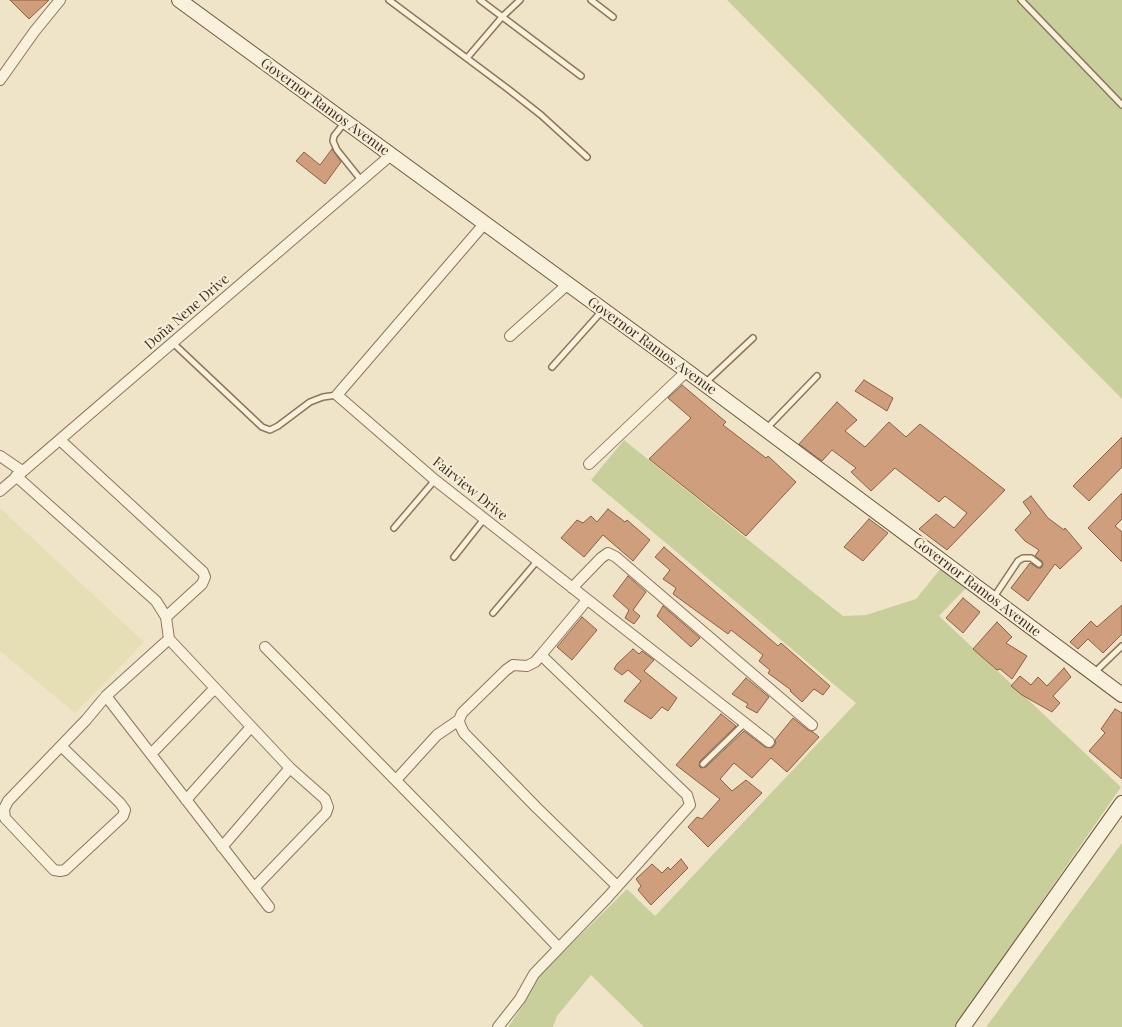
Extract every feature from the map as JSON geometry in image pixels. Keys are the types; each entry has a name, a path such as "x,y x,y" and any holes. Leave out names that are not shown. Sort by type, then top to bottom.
{"main road":[{"name":"Governor Ramos Avenue","path":"179,0 485,222 1122,695"},
{"path":"964,1027 1122,803"}],"street":[{"path":"0,80 34,32 60,0"},
{"name":"Doña Nene Drive","path":"0,491 392,156"},
{"path":"337,395 485,222"},
{"path":"510,336 568,284"},
{"path":"589,464 687,371"},
{"name":"Fairview Drive","path":"337,395 435,480 769,742"},
{"path":"60,440 203,572 202,584 166,617"},
{"path":"0,456 156,601 166,617 169,639 290,768 325,799 328,807 326,813 254,888"},
{"path":"572,588 608,553 616,557 812,725"},
{"path":"396,780 437,735 459,720 462,713 512,665 527,666 535,662 587,600"},
{"path":"61,746 125,810 123,816 65,870 60,871 54,870 6,818 4,808 8,801 106,696 169,639"},
{"path":"265,647 558,947"},
{"path":"498,1027 520,999 534,974 690,805 687,795 541,656"},
{"path":"151,754 215,688"},
{"path":"106,696 269,907"},
{"path":"459,720 464,733 617,886"},
{"path":"186,800 251,727"},
{"path":"222,847 290,768"}],"lane":[{"path":"389,0 541,115 587,157"},
{"path":"480,0 581,76"},
{"path":"467,58 520,0"},
{"path":"590,0 613,17"},
{"path":"1021,0 1122,105"},
{"path":"345,122 334,136 333,141 337,150 362,181"},
{"path":"552,367 603,309"},
{"path":"704,384 753,338"},
{"path":"173,343 262,427 270,430 310,402 323,397 337,395"},
{"path":"765,430 817,376"},
{"path":"394,528 435,480"},
{"path":"454,557 484,519"},
{"path":"992,599 1022,558 1031,558 1039,564"},
{"path":"493,613 538,560"},
{"path":"1093,674 1122,646"},
{"path":"703,764 745,723"}],"shaded area":[{"path":"0,508 144,642 75,713 0,651"}],"green space":[{"path":"727,0 1122,0 1122,399"},
{"path":"624,440 843,616 866,615 916,599 941,568 966,588 939,616 1121,787 955,1027 644,1027 591,975 557,1016 553,1027 508,1027 524,1004 537,978 627,889 655,916 856,703 591,480"},
{"path":"1122,843 1122,1027 986,1027"}],"building":[{"path":"10,0 49,0 29,19"},
{"path":"332,149 341,162 325,184 296,161 304,152 320,165"},
{"path":"864,380 893,398 887,411 855,391"},
{"path":"682,385 726,422 723,425 766,458 768,456 796,482 746,536 649,459 691,418 668,398"},
{"path":"837,402 857,420 845,431 865,447 889,422 906,437 920,424 1005,490 947,550 919,529 936,514 954,528 967,513 945,496 939,502 895,468 871,491 851,472 856,468 832,450 822,461 799,444"},
{"path":"1122,437 1122,467 1089,501 1073,486"},
{"path":"1122,493 1122,519 1115,526 1122,532 1122,562 1088,528"},
{"path":"1031,496 1048,518 1064,530 1065,528 1082,548 1060,569 1055,564 1028,601 1011,588 1030,563 1038,568 1041,568 1043,565 1042,561 1035,556 1039,550 1025,541 1015,530 1031,513 1023,502"},
{"path":"608,509 625,522 627,520 650,540 633,561 603,535 584,557 561,538 577,520 583,523 591,516 597,522"},
{"path":"869,519 888,533 863,561 844,547"},
{"path":"664,547 778,646 781,643 830,686 823,695 814,689 802,702 791,690 768,673 770,670 759,661 763,655 731,630 728,634 673,594 676,588 663,579 670,570 655,557"},
{"path":"628,576 646,592 633,610 640,616 634,624 625,618 629,610 613,596"},
{"path":"963,598 980,612 963,633 946,618"},
{"path":"1122,605 1122,634 1103,653 1088,639 1078,649 1070,642 1091,621 1097,627"},
{"path":"663,606 700,638 691,647 657,616"},
{"path":"582,617 597,630 572,660 557,647"},
{"path":"997,622 1012,637 1006,643 1027,656 1012,679 1000,669 997,670 973,649"},
{"path":"633,649 639,654 642,651 654,660 644,671 677,698 668,711 662,707 651,719 624,701 641,681 628,670 622,675 614,669"},
{"path":"1064,668 1071,677 1053,696 1060,703 1052,712 1022,695 1011,686 1020,676 1031,685 1038,677 1047,686"},
{"path":"746,678 769,697 757,713 746,707 748,704 732,694"},
{"path":"1115,709 1122,713 1122,779 1089,751 1105,733 1101,729"},
{"path":"721,714 736,726 700,761 699,766 701,768 706,767 744,731 765,747 772,748 776,743 775,740 793,718 819,737 787,772 771,758 752,778 734,763 720,779 732,791 746,780 762,793 708,847 688,827 697,817 702,819 720,799 676,765"},
{"path":"681,859 688,868 651,905 638,890 641,886 636,879 652,864 662,873 668,867 670,870"}]}
